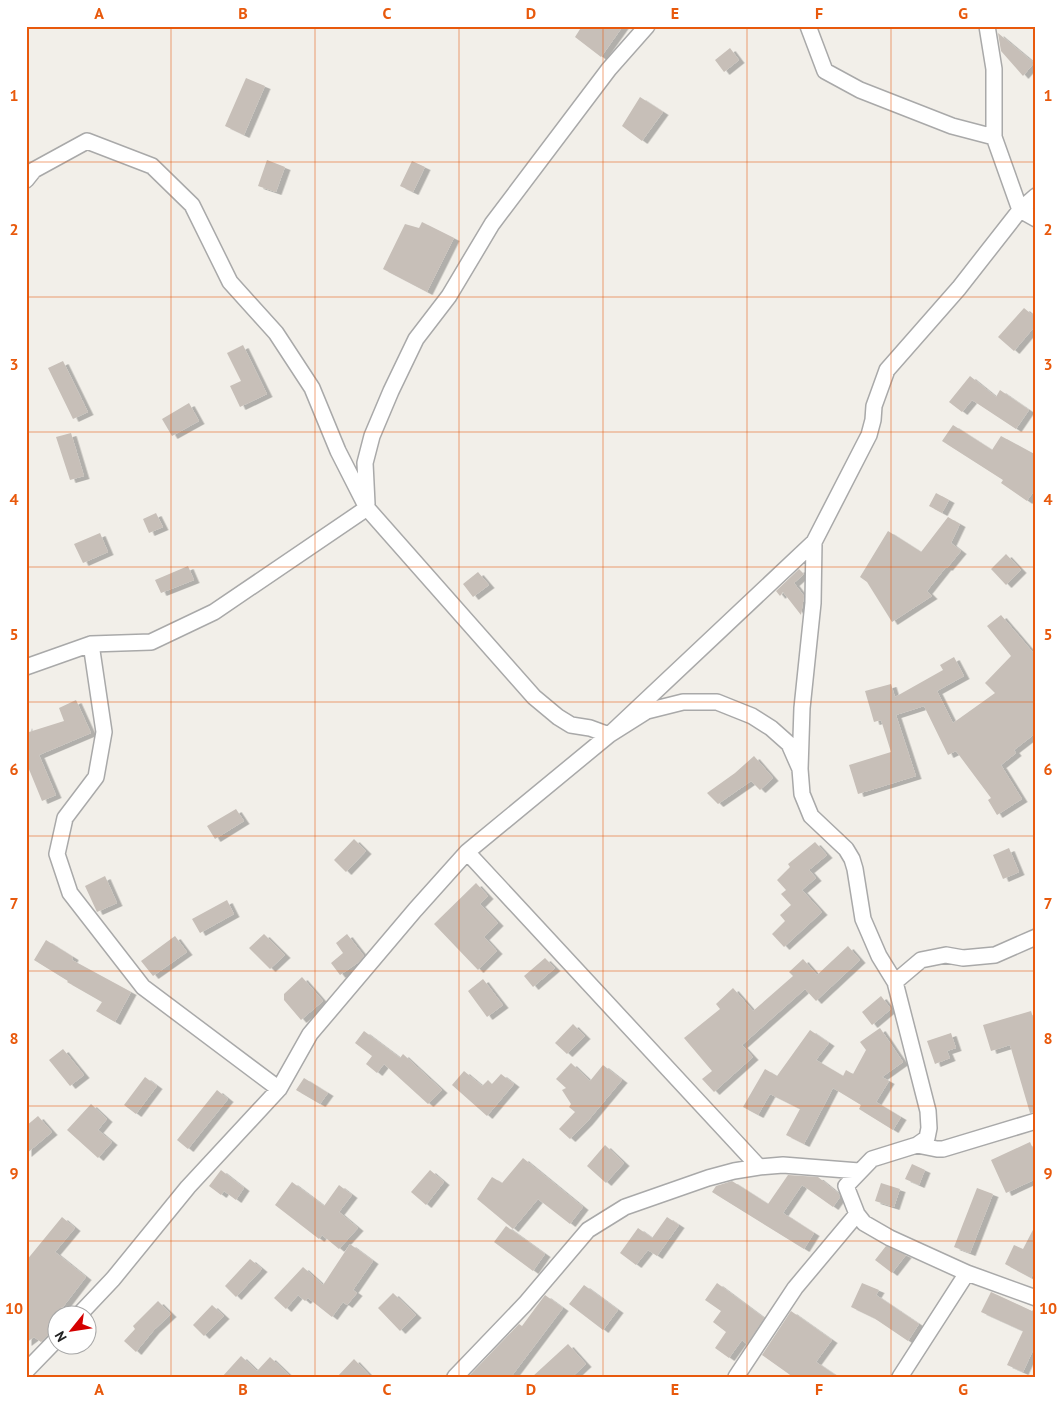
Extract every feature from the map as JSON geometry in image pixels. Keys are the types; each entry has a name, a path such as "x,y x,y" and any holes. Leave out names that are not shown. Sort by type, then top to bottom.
{"street":[{"path":"367,508 365,463 372,436 391,390 416,340 449,296 492,224 609,69 648,26"},
{"path":"808,26 825,70 860,90 952,126 994,136"},
{"path":"987,26 994,69 994,136 1020,210 1036,219"},
{"path":"26,180 34,170 87,142 152,166 192,205 230,282 276,333 312,388 338,451 367,508 534,697 571,725 590,728 608,736"},
{"path":"87,1306 113,1279 188,1187 279,1089 310,1034 467,852 608,736 814,542 870,435 874,420 874,406 887,370 959,288 1020,210 1036,196"},
{"path":"26,667 91,644 151,642 214,612 367,508"},
{"path":"814,542 813,604 802,708 800,769 802,794 811,816 846,849 852,859 863,919 879,956 895,982 928,1111 929,1128 926,1138 917,1145 872,1159 846,1186 856,1214 864,1223 890,1238 967,1273 1036,1298"},
{"path":"91,644 104,732 96,777 65,818 57,854 70,894 143,987 279,1089"},
{"path":"608,736 647,711 683,702 717,702 752,716 771,728 789,744 800,769"},
{"path":"467,852 759,1167"},
{"path":"895,982 921,960 946,955 963,958 995,955 1036,937"},
{"path":"917,1145 943,1149 1036,1121"},
{"path":"455,1377 525,1304 588,1230 625,1207 734,1171 759,1167 783,1165 860,1171"},
{"path":"736,1377 795,1288 856,1214"},
{"path":"900,1377 967,1273"},
{"path":"26,1371 48,1348"}],"building":[{"path":"582,26 623,26 601,57 575,37"},
{"path":"998,33 1034,63 1023,76 1001,51"},
{"path":"730,48 739,60 724,72 715,60"},
{"path":"246,78 265,86 244,135 225,126"},
{"path":"640,97 663,112 642,141 622,126"},
{"path":"267,160 285,167 276,192 258,186"},
{"path":"412,161 425,167 413,192 400,186"},
{"path":"422,222 454,238 427,292 383,269 405,224 419,228"},
{"path":"1024,308 1036,318 1036,325 1014,351 998,337"},
{"path":"243,345 267,394 240,407 230,386 241,381 227,353"},
{"path":"63,361 88,412 73,419 48,368"},
{"path":"970,376 996,397 1000,390 1029,410 1016,429 972,400 962,412 949,402"},
{"path":"189,403 199,421 172,436 162,419"},
{"path":"953,425 992,450 1001,436 1036,455 1036,488 1027,501 1001,483 1003,480 942,441"},
{"path":"71,433 84,476 70,480 56,437"},
{"path":"936,493 949,500 942,513 929,506"},
{"path":"156,513 163,527 149,533 143,519"},
{"path":"948,517 960,524 951,543 961,551 927,591 932,596 892,622 867,582 860,577 888,531 921,552"},
{"path":"100,533 108,552 83,563 74,544"},
{"path":"1006,554 1021,570 1006,585 991,569"},
{"path":"188,566 194,580 161,593 155,580"},
{"path":"799,569 804,574 794,583 804,596 801,615 783,592 780,596 776,591"},
{"path":"478,572 489,585 473,597 463,584"},
{"path":"1001,615 1036,656 1036,733 1014,750 1016,753 1001,765 1022,799 997,815 988,800 991,798 956,751 948,755 924,706 896,715 916,776 858,794 849,765 891,752 881,720 874,722 865,691 891,684 895,697 943,670 940,665 954,657 964,676 937,691 953,723 995,693 985,683 1011,656 987,626"},
{"path":"76,700 91,733 39,755 56,795 42,801 26,762 26,725 29,732 64,721 59,708"},
{"path":"754,756 773,778 760,790 751,781 718,804 707,793 735,773"},
{"path":"236,809 244,821 215,839 207,826"},
{"path":"354,839 366,851 346,872 334,860"},
{"path":"815,842 827,855 809,870 816,878 802,890 822,912 784,947 772,934 785,921 780,915 791,905 781,894 786,890 777,880 790,867 788,864"},
{"path":"1009,848 1019,872 1003,879 993,855"},
{"path":"105,876 117,903 97,912 85,886"},
{"path":"476,883 488,896 480,904 498,923 484,937 497,951 478,970 434,924"},
{"path":"227,900 234,914 200,933 192,919"},
{"path":"264,934 285,955 270,969 249,948"},
{"path":"347,934 364,956 359,962 340,975 331,963 343,953 336,943"},
{"path":"175,936 187,952 153,976 141,961"},
{"path":"46,940 73,957 72,960 131,992 115,1022 96,1011 102,1002 34,960"},
{"path":"848,946 860,960 816,1001 805,989 742,1045 753,1057 714,1092 702,1079 712,1071 684,1038 720,1009 716,1004 733,988 753,1011 793,976 789,972 803,959 817,975"},
{"path":"545,958 555,968 533,987 524,976"},
{"path":"302,977 323,1001 301,1020 284,1000 284,994"},
{"path":"483,979 503,1005 487,1017 468,991"},
{"path":"881,996 891,1009 872,1025 862,1012"},
{"path":"1031,1011 1036,1027 1036,1112 1030,1113 1010,1045 991,1051 983,1025"},
{"path":"573,1024 585,1036 567,1054 555,1043"},
{"path":"880,1028 903,1062 882,1077 889,1081 876,1102 901,1117 893,1130 859,1109 861,1105 833,1088 804,1144 786,1135 800,1109 770,1094 758,1115 743,1107 765,1069 777,1076 810,1030 829,1043 816,1060 843,1076 846,1070 853,1074 866,1050 860,1042"},
{"path":"364,1031 400,1058 403,1054 442,1090 428,1104 384,1064 377,1073 366,1064 372,1056 355,1043"},
{"path":"951,1033 956,1048 947,1051 950,1058 935,1064 927,1041"},
{"path":"63,1049 84,1075 70,1086 49,1060"},
{"path":"571,1063 590,1081 603,1065 622,1080 587,1122 570,1139 559,1129 575,1112 569,1107 571,1104 562,1090 566,1088 556,1079"},
{"path":"464,1071 482,1086 488,1080 492,1084 501,1074 514,1084 487,1116 452,1085"},
{"path":"145,1077 157,1086 136,1114 124,1105"},
{"path":"304,1078 328,1093 320,1104 296,1090"},
{"path":"217,1090 228,1099 188,1149 177,1140"},
{"path":"91,1104 107,1119 98,1130 112,1142 98,1158 67,1130"},
{"path":"38,1116 52,1132 26,1154 26,1126"},
{"path":"1030,1142 1036,1155 1036,1179 1006,1193 991,1160"},
{"path":"605,1145 624,1163 606,1183 587,1166"},
{"path":"523,1158 583,1207 570,1224 538,1199 513,1229 477,1199 492,1177 502,1183"},
{"path":"912,1164 925,1170 919,1185 905,1179"},
{"path":"221,1170 244,1188 236,1200 224,1191 221,1195 209,1186"},
{"path":"430,1170 444,1182 426,1205 411,1192"},
{"path":"788,1175 818,1177 839,1194 840,1197 833,1207 802,1185 783,1213 814,1233 804,1249 712,1192 716,1186 732,1181 768,1204"},
{"path":"292,1182 324,1206 339,1185 352,1195 339,1212 358,1228 339,1249 322,1235 319,1239 275,1205"},
{"path":"881,1183 900,1189 894,1207 875,1201"},
{"path":"977,1188 993,1194 970,1253 954,1247"},
{"path":"62,1217 75,1228 55,1252 86,1277 64,1306 48,1306 48,1335 41,1342 34,1337 26,1343 26,1261"},
{"path":"667,1217 679,1225 657,1256 648,1250 636,1265 620,1253 638,1228 652,1238"},
{"path":"1036,1224 1036,1269 1031,1278 1005,1264 1014,1245 1023,1249"},
{"path":"506,1226 545,1254 533,1271 494,1242"},
{"path":"350,1244 373,1261 353,1290 357,1293 347,1305 343,1302 332,1317 308,1298 305,1301 298,1295 286,1309 274,1298 303,1267 323,1285"},
{"path":"886,1246 906,1255 892,1273 875,1260"},
{"path":"250,1259 262,1269 236,1297 225,1286"},
{"path":"717,1283 764,1318 747,1344 742,1340 729,1358 715,1348 726,1332 713,1322 721,1311 705,1300"},
{"path":"862,1283 879,1290 876,1295 919,1324 908,1341 874,1318 851,1307"},
{"path":"584,1285 618,1310 603,1330 569,1304"},
{"path":"991,1292 1032,1311 1036,1307 1036,1344 1023,1372 1007,1365 1023,1331 981,1312"},
{"path":"393,1293 416,1315 400,1331 378,1308"},
{"path":"545,1295 563,1308 511,1377 468,1377 519,1324 522,1326"},
{"path":"158,1301 171,1314 154,1330 136,1352 124,1341 135,1329 133,1326"},
{"path":"212,1305 224,1316 204,1336 193,1325"},
{"path":"791,1311 832,1340 816,1362 838,1377 793,1377 762,1355"},
{"path":"568,1344 586,1364 572,1377 532,1377"},
{"path":"241,1356 257,1371 270,1357 291,1377 222,1377"},
{"path":"354,1359 371,1377 337,1377"}]}
